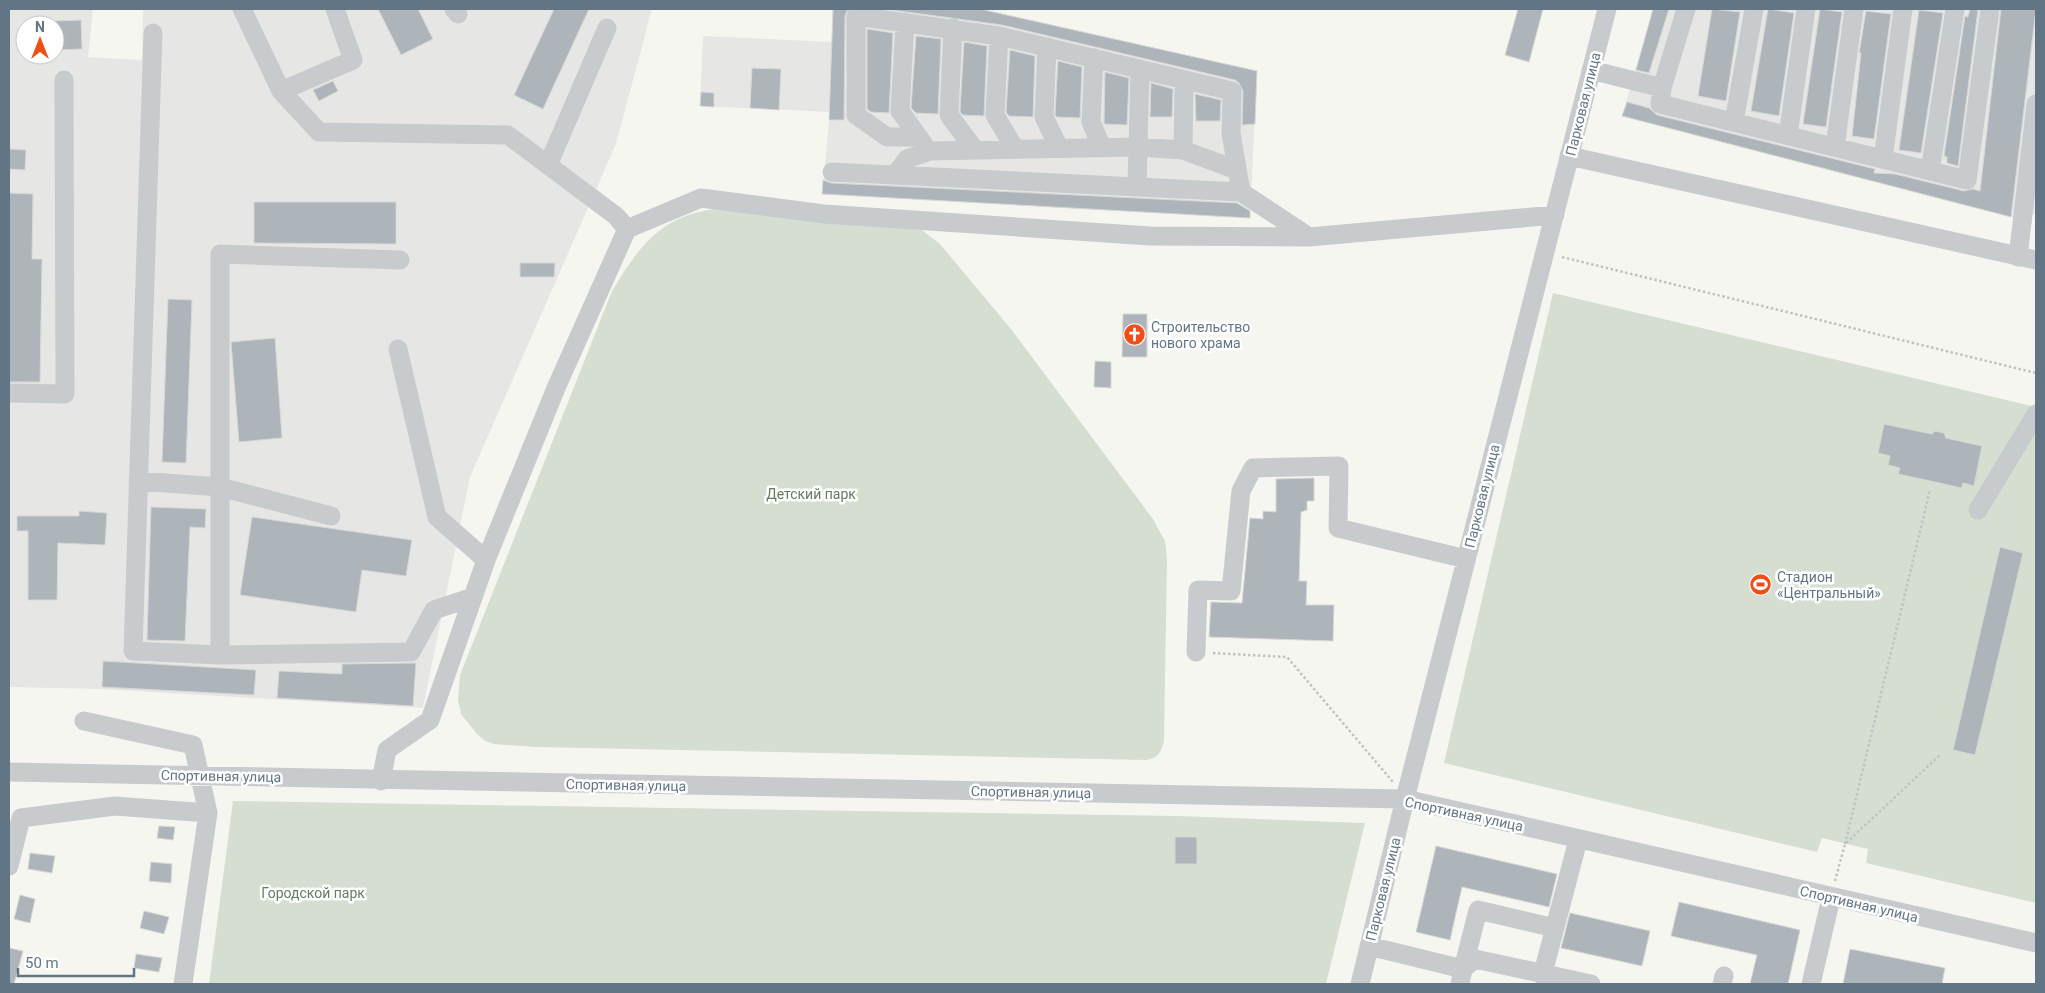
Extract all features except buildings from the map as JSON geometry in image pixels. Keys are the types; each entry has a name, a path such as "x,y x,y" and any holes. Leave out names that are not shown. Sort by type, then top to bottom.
{"street":[{"path":"242,9 282,91 319,132 508,135 616,216 627,229"},
{"path":"282,91 353,60 335,9"},
{"name":"Парковая улица","path":"1360,984 1405,799 1607,9"},
{"path":"1686,9 1662,88 1660,104 1967,180 1990,9"},
{"path":"1734,122 1754,9"},
{"path":"1788,136 1806,9"},
{"path":"1835,147 1854,9"},
{"path":"1883,160 1903,9"},
{"path":"1930,171 1955,9"},
{"path":"917,136 887,137 856,115 856,16 953,28 999,36 1232,91 1231,133 1242,192"},
{"path":"905,22 900,111 930,152"},
{"path":"548,165 607,28"},
{"path":"953,28 949,115 975,150"},
{"path":"152,33 133,651 220,655 411,652 434,610 473,597"},
{"path":"999,36 995,115 1015,149"},
{"path":"1047,47 1044,117 1059,148"},
{"path":"1094,58 1091,122 1102,148"},
{"path":"1137,187 1140,69"},
{"path":"1592,70 1662,88"},
{"path":"9,394 65,394 64,80"},
{"path":"1183,150 1184,80"},
{"path":"2018,257 2036,104"},
{"path":"895,175 906,159 930,152 1059,148 1138,147 1183,150 1237,170"},
{"path":"1569,156 2036,260"},
{"path":"832,172 1242,192 1309,238"},
{"path":"381,780 387,750 430,720 486,560 556,388 627,229 702,198 824,214 1120,234 1309,238 1555,215"},
{"path":"220,655 220,254 400,260"},
{"path":"398,349 437,517 486,560"},
{"path":"1978,510 2036,414"},
{"path":"1196,652 1198,590 1231,591 1241,490 1253,468 1339,466 1338,528 1466,559"},
{"path":"138,481 220,487 331,516"},
{"path":"84,721 193,745 208,812 183,984"},
{"name":"Спортивная улица","path":"9,772 1405,799 1831,898 2036,943"},
{"path":"9,866 21,818 115,806 208,812"},
{"path":"1545,979 1555,928 1578,840"},
{"path":"1811,984 1831,898"},
{"path":"1461,977 1478,910 1555,928"},
{"path":"1369,946 1461,977"},
{"path":"1461,977 1476,959 1545,979 1591,984"}],"path":[{"path":"1544,253 2036,372"},
{"path":"1831,898 1930,490"},
{"path":"1196,652 1287,657 1389,777 1405,799"},
{"path":"1844,844 1940,755"}],"shaded area":[{"path":"9,9 93,9 88,57 142,60 143,9 652,9 616,144 470,477 423,708 99,689 9,687"},
{"path":"833,9 980,9 1257,71 1250,218 822,194 830,112 700,106 703,36 832,42"},
{"path":"1653,9 2036,9 2036,214 2011,217 1622,116"}],"green space":[{"name":"Детский парк","path":"715,209 922,230 940,244 1011,329 1153,519 1165,541 1167,558 1164,740 1161,751 1154,758 1146,760 536,747 494,744 485,741 461,714 458,700 460,675 612,291 632,260 653,236 680,218"},
{"name":"Стадион «Центральный»","path":"1553,293 2036,407 2036,903 1866,863 1868,849 1822,838 1817,852 1444,763"},
{"name":"Городской парк","path":"233,801 1179,816 1365,823 1326,984 209,984"}],"place":[{"name":"Строительство нового храма","path":"1135,335"},
{"name":"Стадион «Центральный»","path":"1761,585"}]}
